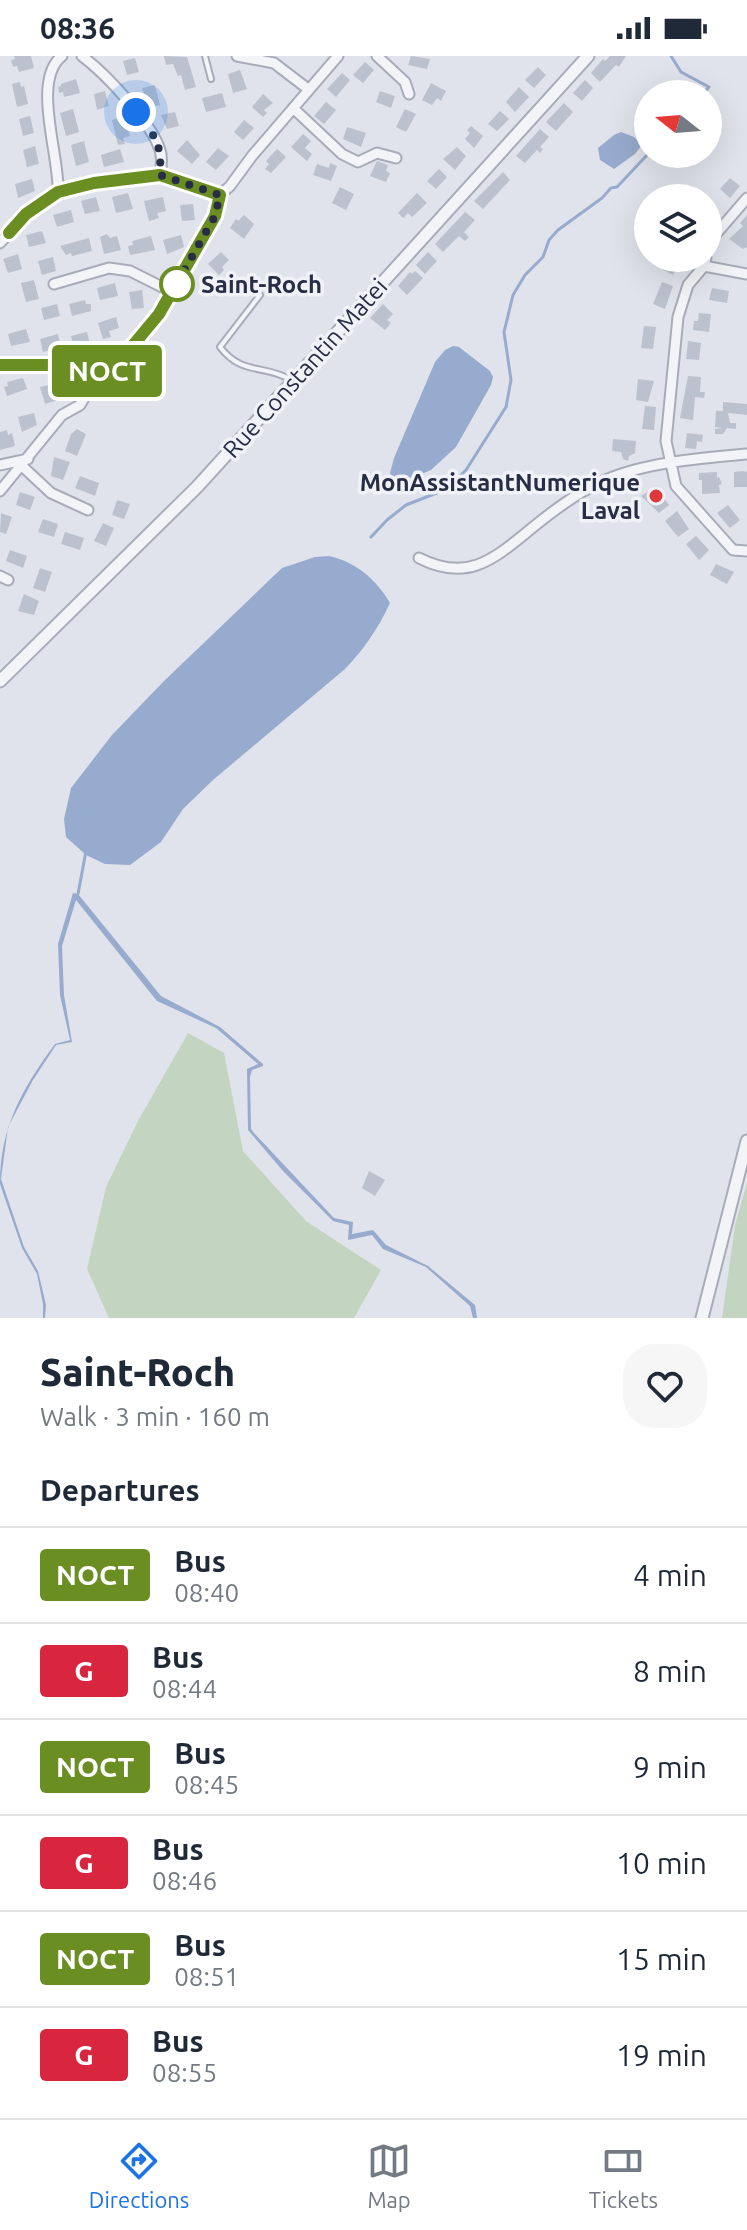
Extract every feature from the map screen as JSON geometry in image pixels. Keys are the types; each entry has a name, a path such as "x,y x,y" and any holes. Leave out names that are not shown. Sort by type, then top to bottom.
{"street":[{"path":"58,192 59,175 48,110 49,77 57,59 62,56"},
{"path":"82,56 107,77 155,135 162,154 160,175"},
{"path":"237,56 274,63 308,89"},
{"path":"0,491 62,415 80,405 97,376 114,368 159,314 215,216 220,195 338,56"},
{"path":"377,56 405,82 409,94"},
{"name":"Rue Constantin Matei","path":"0,681 197,487 588,56"},
{"path":"293,108 342,154 358,162 377,153 396,158"},
{"path":"0,243 26,214 58,192 94,183 160,175 220,195"},
{"path":"722,227 747,198"},
{"path":"722,267 747,274"},
{"path":"54,284 109,268 130,271 172,292"},
{"path":"698,272 688,285 678,317 666,441 676,486 733,550 747,551"},
{"path":"0,365 80,365 97,376"},
{"path":"419,558 437,567 468,568 503,553 571,499 604,481 691,459 747,454"},
{"path":"0,465 25,462"},
{"path":"25,462 51,493 88,510"},
{"path":"702,1318 747,1141"}],"lane":[{"path":"205,56 211,79"},
{"path":"260,295 220,347 230,361 257,372 276,371 294,382"}],"green space":[{"path":"188,1033 224,1053 243,1151 306,1221 381,1270 354,1318 109,1318 87,1269 106,1187 138,1121"},
{"path":"747,1183 747,1318 722,1318 735,1225"}],"water":[{"path":"621,132 634,137 634,155 614,169 600,160 598,148"},
{"path":"453,346 459,347 490,371 493,377 491,385 456,447 431,470 397,484 390,473 394,458 435,362"},
{"path":"329,556 348,562 364,573 390,603 358,654 345,669 213,780 183,809 161,842 130,865 105,864 86,855 66,837 64,819 71,788 112,735 282,568 315,557"},
{"path":"73,893 78,894 161,996 220,1027 263,1064 252,1070 250,1077 251,1129 254,1133 334,1218 353,1222 352,1234 373,1230 386,1245 428,1266 475,1305 477,1318 473,1318 470,1306 426,1267 383,1249 372,1235 348,1240 349,1225 333,1221 283,1171 248,1130 247,1069 258,1064 216,1028 157,1001 76,900 62,946 64,995 72,1042 56,1045 10,1124 32,1077 55,1044 70,1040 60,995 58,944"},
{"path":"7,1131 1,1179 24,1247 38,1271 46,1305 45,1318 37,1274 22,1248 0,1184"}],"building":[{"path":"14,56 31,56 34,68 19,72 17,66 13,67 11,60 15,59"},
{"path":"164,56 187,57 196,87 185,90 181,75 178,76 173,64 166,65"},
{"path":"411,56 430,59 427,69 408,65"},
{"path":"610,56 626,56 619,67 616,65 600,82 591,73 603,59 605,61"},
{"path":"135,58 139,72 127,75 123,61"},
{"path":"365,62 374,70 363,83 353,75"},
{"path":"538,67 546,75 534,88 525,80"},
{"path":"240,70 247,89 233,93 228,74"},
{"path":"342,73 350,80 336,97 327,89"},
{"path":"76,79 80,93 64,97 63,92 59,93 61,84"},
{"path":"585,80 593,88 582,101 573,93"},
{"path":"20,82 28,104 17,107 12,84"},
{"path":"431,83 446,91 441,101 437,98 432,105 422,100"},
{"path":"155,85 160,105 149,108 142,88"},
{"path":"519,87 529,97 515,112 506,102"},
{"path":"105,91 109,106 97,110 94,94"},
{"path":"380,91 395,96 391,108 376,102"},
{"path":"222,93 226,107 206,112 202,98"},
{"path":"263,94 273,103 264,110 267,113 263,117 252,107"},
{"path":"326,102 336,110 324,124 314,116"},
{"path":"564,103 573,112 556,131 546,122"},
{"path":"73,109 79,132 66,136 60,113"},
{"path":"405,109 416,114 406,132 396,127"},
{"path":"500,111 509,119 497,131 488,124"},
{"path":"175,112 179,126 167,129 161,115"},
{"path":"30,116 34,133 23,136 19,119"},
{"path":"125,117 130,136 123,138 125,144 118,145 112,120"},
{"path":"244,120 254,128 243,140 234,132"},
{"path":"471,126 483,136 474,148 465,139"},
{"path":"347,127 366,133 361,147 343,139"},
{"path":"540,129 549,137 540,147 543,149 540,153 537,150 525,163 516,156"},
{"path":"303,134 311,141 305,148 312,154 307,161 291,147"},
{"path":"187,140 200,155 192,164 177,151"},
{"path":"84,141 89,162 76,166 71,145"},
{"path":"35,146 39,164 27,167 23,150"},
{"path":"457,147 466,156 455,170 443,159"},
{"path":"218,148 229,156 216,170 206,162"},
{"path":"120,149 124,162 104,167 101,155"},
{"path":"277,149 286,157 271,173 265,169 269,164 266,161"},
{"path":"377,161 388,165 386,171 390,173 386,182 370,176"},
{"path":"330,163 337,166 331,181 313,175 317,164 329,168"},
{"path":"439,169 447,177 436,189 427,181"},
{"path":"503,172 510,180 483,209 474,201"},
{"path":"730,178 740,186 730,198 722,187"},
{"path":"32,179 35,191 18,198 15,184"},
{"path":"340,187 354,194 346,210 332,203"},
{"path":"128,193 133,209 116,213 112,197"},
{"path":"417,193 427,203 412,217 408,213 403,218 398,213"},
{"path":"96,197 100,211 85,214 81,201"},
{"path":"163,197 166,211 157,213 159,218 149,221 144,201"},
{"path":"193,204 195,220 182,221 180,205"},
{"path":"71,210 74,222 57,227 53,215"},
{"path":"465,212 475,220 464,232 469,237 465,241 459,236 443,252 435,244"},
{"path":"244,215 254,224 244,239 230,228 236,219 238,221"},
{"path":"747,215 747,247 743,249 729,239 743,226 740,223"},
{"path":"42,231 46,243 29,247 26,235"},
{"path":"107,234 110,238 117,236 121,250 104,254 100,237"},
{"path":"181,235 184,247 167,254 163,240"},
{"path":"151,236 155,250 130,255 128,246 133,245 132,241"},
{"path":"89,238 92,251 72,256 71,253 66,255 60,246"},
{"path":"221,252 229,260 219,275 208,264"},
{"path":"428,252 437,261 425,274 416,265"},
{"path":"18,254 22,269 8,273 3,259"},
{"path":"53,257 56,271 42,275 38,261"},
{"path":"415,271 423,278 407,295 398,286 410,272"},
{"path":"34,280 39,299 26,302 21,283"},
{"path":"662,282 673,286 665,309 653,304"},
{"path":"115,283 118,296 100,300 97,288"},
{"path":"712,288 729,291 727,303 709,300"},
{"path":"142,290 144,308 132,309 129,292"},
{"path":"85,300 86,304 91,304 91,311 72,316 69,304"},
{"path":"57,304 60,316 44,320 41,308"},
{"path":"383,304 393,314 387,320 391,323 385,330 370,318"},
{"path":"699,313 711,314 709,332 693,330"},
{"path":"116,317 119,328 109,331 111,337 103,339 98,323"},
{"path":"644,326 656,327 653,349 641,348"},
{"path":"26,329 30,342 11,346 8,334"},
{"path":"87,332 90,345 74,347 71,336"},
{"path":"58,334 61,347 43,352 40,339"},
{"path":"688,341 701,343 699,360 686,359"},
{"path":"688,376 701,377 700,392 705,392 704,398 695,397 693,420 680,418"},
{"path":"23,378 27,389 7,396 4,387 8,386 7,382"},
{"path":"638,379 654,381 648,402 636,400"},
{"path":"57,383 59,389 55,390 58,400 45,404 40,387"},
{"path":"723,402 747,404 747,415 728,413 730,423 736,423 736,429 727,428 723,434 715,434 715,429 722,428 715,427 716,411 723,411"},
{"path":"645,406 656,407 654,430 642,429"},
{"path":"34,413 37,425 22,432 18,417"},
{"path":"77,429 86,434 77,456 65,451 71,434"},
{"path":"7,430 8,435 12,433 15,446 0,450 0,432"},
{"path":"687,433 703,435 702,442 697,441 696,449 685,448"},
{"path":"613,439 636,441 635,453 629,456 628,461 623,459 621,452 612,451"},
{"path":"54,457 70,462 63,480 51,476"},
{"path":"717,472 722,484 719,485 720,493 702,494 699,473"},
{"path":"734,472 747,472 747,487 734,487"},
{"path":"80,476 99,483 95,496 75,488"},
{"path":"656,487 669,505 659,513 641,496"},
{"path":"20,492 35,497 30,510 16,505"},
{"path":"117,500 130,504 124,519 112,515"},
{"path":"728,505 740,520 730,528 717,513"},
{"path":"677,511 689,529 678,537 665,521"},
{"path":"1,513 12,517 6,534 0,532"},
{"path":"43,519 58,524 54,537 38,532"},
{"path":"103,523 114,528 106,546 94,541"},
{"path":"65,532 84,538 80,550 61,544"},
{"path":"696,536 709,550 699,560 686,544"},
{"path":"10,550 27,556 23,568 6,561"},
{"path":"716,564 734,572 727,584 710,575"},
{"path":"40,568 52,572 45,592 33,588"},
{"path":"24,594 39,601 34,615 18,611"},
{"path":"369,1171 385,1180 375,1196 362,1188"}],"waterway":[{"path":"671,56 681,72 696,80"},
{"path":"371,537 406,505 447,489 466,470 506,407 511,380 504,332 513,295 525,275 543,257 549,240 558,230 611,188 617,187 635,168"},
{"path":"78,894 86,851"}],"bus line":[{"name":"NOCT","path":"0,365 80,365 97,376 114,368 159,314 215,216 220,195 160,175 94,183 58,192 26,214 9,233"}],"place":[{"name":"Saint-Roch","path":"177,284"},
{"name":"MonAssistantNumerique Laval","path":"656,496"}],"route":[{"path":"136,112 155,135 162,154 160,175 220,195 215,216 172,292 177,284"}]}
